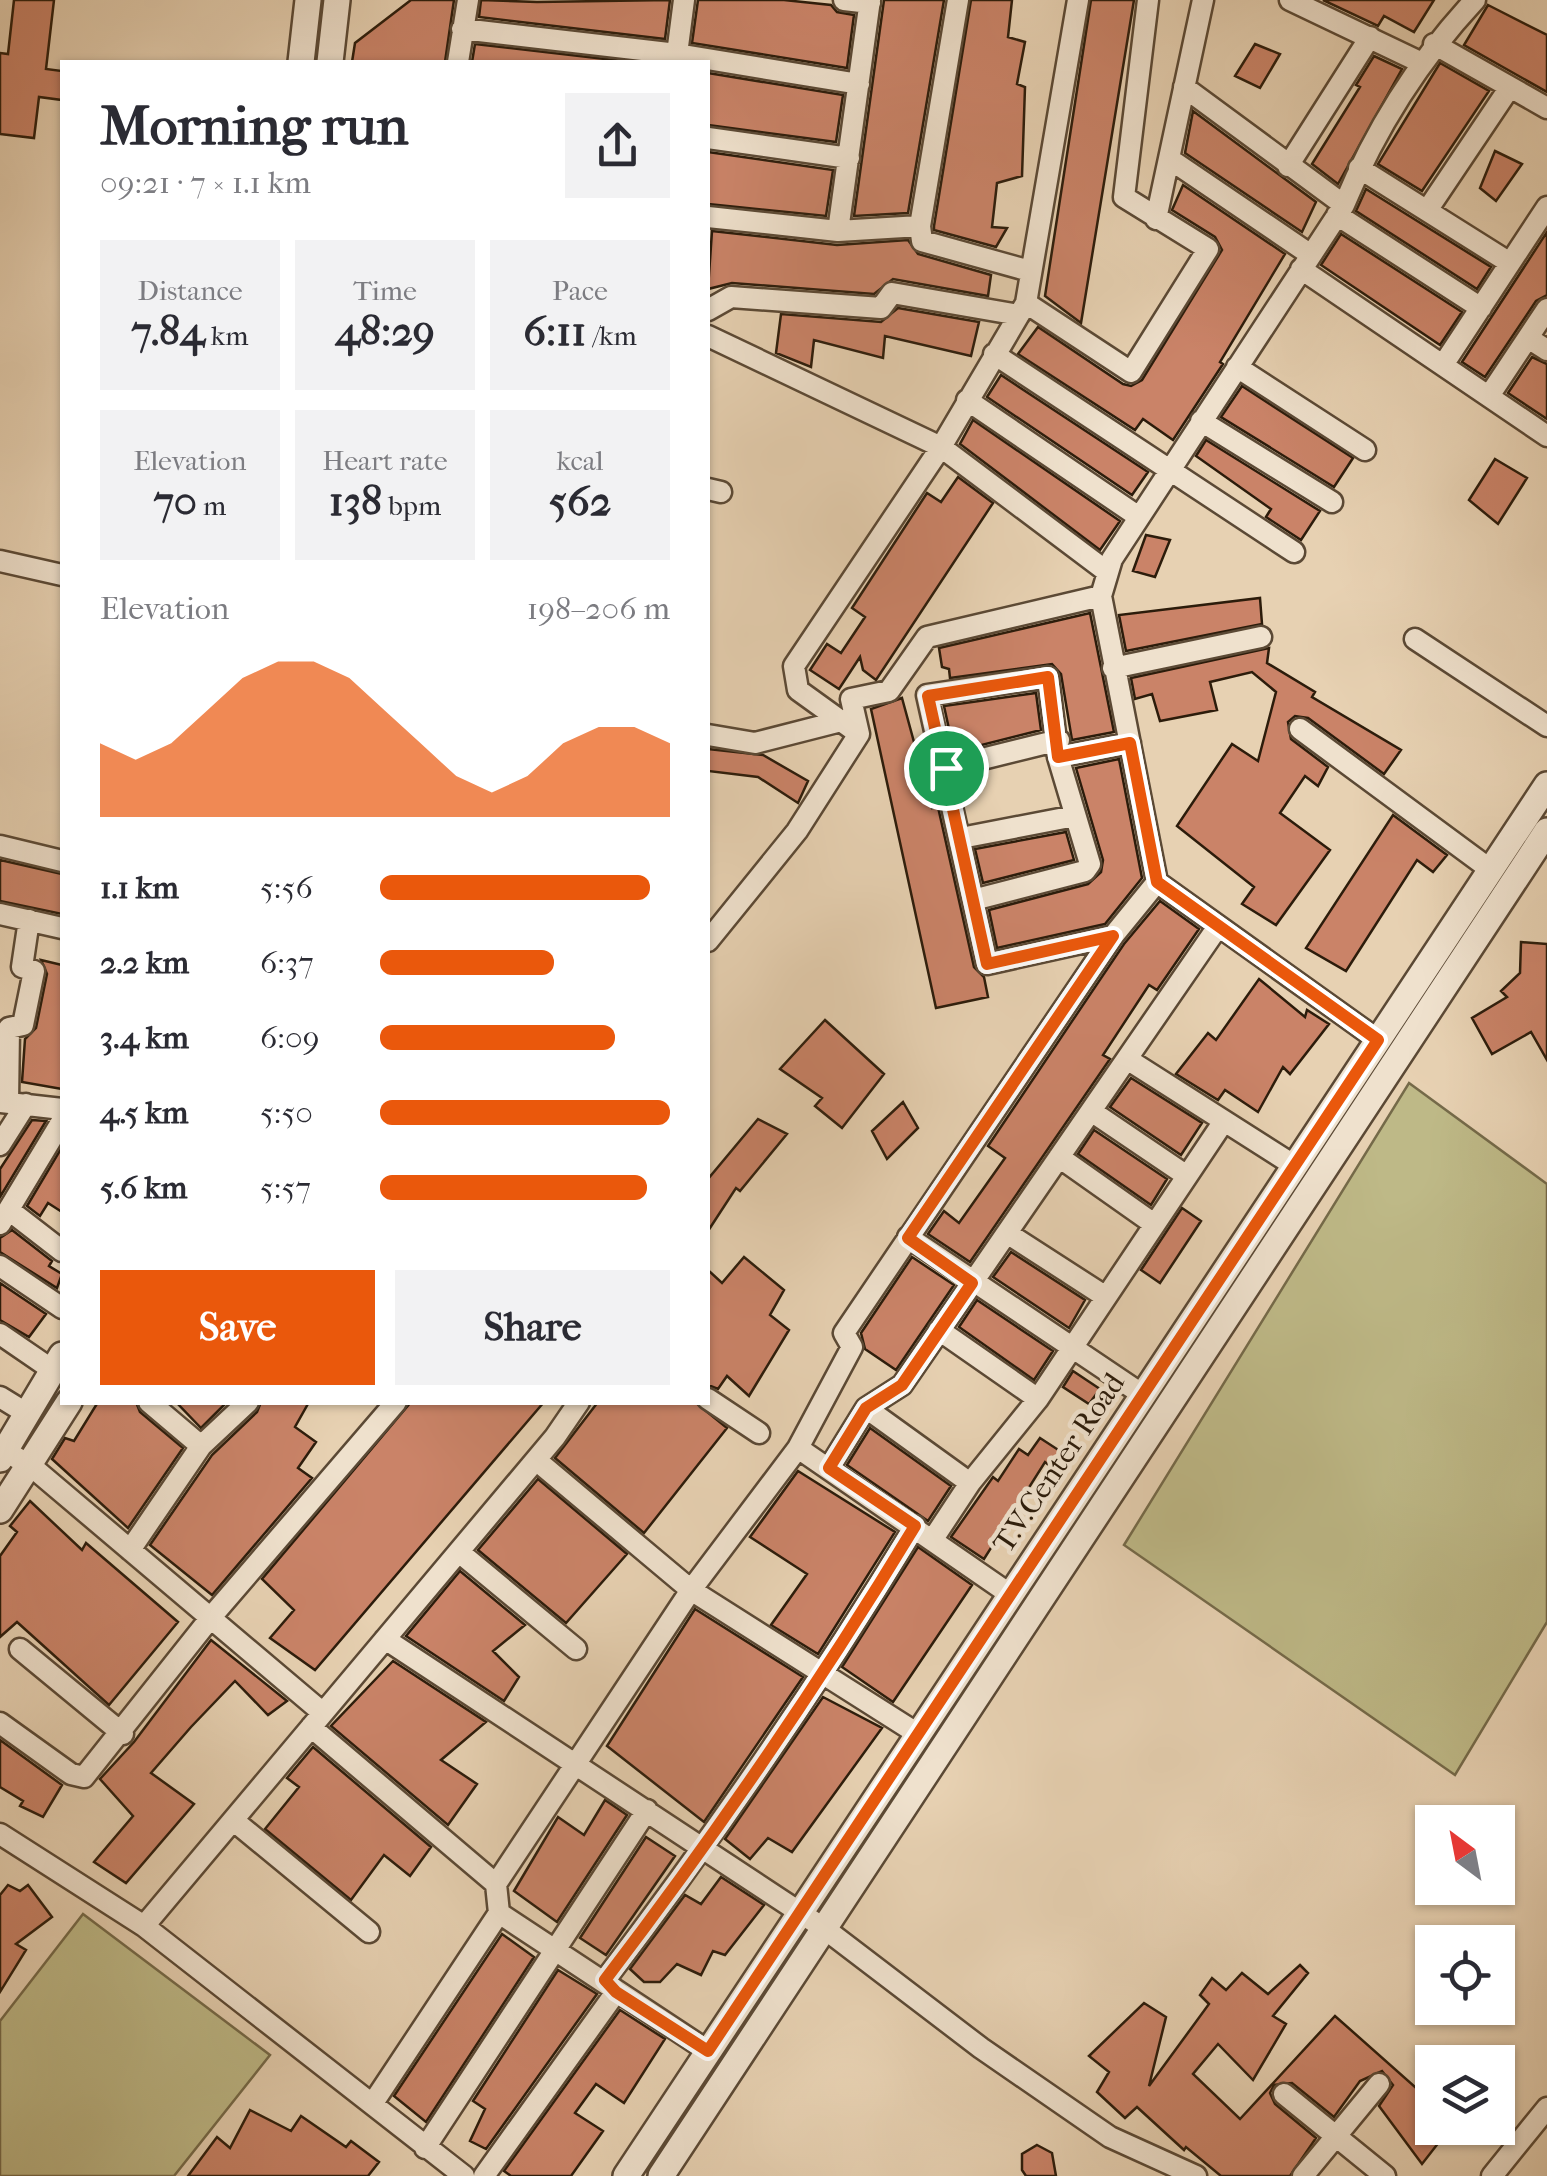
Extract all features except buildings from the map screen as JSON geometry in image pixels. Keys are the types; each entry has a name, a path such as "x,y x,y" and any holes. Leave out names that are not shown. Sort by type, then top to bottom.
{"street":[{"path":"300,60 308,0"},
{"path":"330,60 337,0"},
{"path":"458,60 468,0"},
{"path":"462,29 676,58 684,0"},
{"path":"838,231 870,2 844,0"},
{"path":"958,0 920,226 926,244 1030,271"},
{"path":"859,734 798,690 794,666 941,447 1023,309 1078,0"},
{"path":"710,309 732,296 881,308 892,293 1023,309 1131,372 1208,249 1124,197 1148,0"},
{"path":"1156,219 1203,0"},
{"path":"1290,0 1422,63"},
{"path":"1378,1040 1157,882 1101,596 1106,571 1340,210 1359,168 1422,63 1474,0"},
{"path":"1288,166 1370,37"},
{"path":"1434,44 1547,108"},
{"path":"710,63 859,84"},
{"path":"1184,87 1340,210 1480,308"},
{"path":"1428,209 1510,87"},
{"path":"710,138 849,158"},
{"path":"1171,160 1443,365 1547,436"},
{"path":"1359,168 1510,263"},
{"path":"1443,365 1547,206"},
{"path":"710,217 838,231 920,226"},
{"path":"1488,396 1547,310"},
{"path":"710,337 941,447 1106,571"},
{"path":"1528,338 1547,350"},
{"path":"994,354 1294,552"},
{"path":"1237,367 1365,450"},
{"path":"967,400 1139,517"},
{"path":"1200,421 1332,502"},
{"path":"0,561 60,575"},
{"path":"710,939 798,831 859,734 851,699 889,691 926,637 1101,596"},
{"path":"1113,668 1261,637"},
{"path":"1415,640 1547,726"},
{"path":"973,900 1085,871 1090,864 1059,748 1048,677 928,696 987,964 1113,936"},
{"path":"710,735 755,743 841,721"},
{"path":"1300,730 1491,870"},
{"path":"946,768 1059,748 1130,743"},
{"name":"T.V.Center Road","path":"626,2176 1547,785"},
{"path":"961,838 1075,816"},
{"name":"T.V.Center Road","path":"661,2176 1547,831"},
{"path":"0,846 60,860"},
{"path":"372,2104 499,1913 496,1884 691,1590 798,1448 852,1346 844,1333 1113,936 1157,882"},
{"path":"0,914 60,928"},
{"path":"22,967 29,920"},
{"path":"829,1468 866,1408 902,1385 1217,928"},
{"path":"0,964 34,971 24,1025 4,1027 11,1103 0,1145"},
{"path":"1127,1059 1295,1166"},
{"path":"11,1103 60,1109"},
{"path":"1091,1111 1187,1176"},
{"path":"933,1539 970,1483 1038,1399 1224,1121"},
{"path":"60,1123 4,1217 60,1250"},
{"path":"1059,1157 1154,1224"},
{"path":"1007,1232 1106,1297"},
{"path":"908,1238 1143,1395"},
{"path":"0,1266 60,1307"},
{"path":"939,1330 1038,1399"},
{"path":"0,1334 58,1363 3,1455 30,1466 212,1616 317,1720 496,1884"},
{"path":"0,1397 26,1414"},
{"path":"710,1400 759,1433"},
{"path":"0,1510 67,1405"},
{"path":"153,1405 201,1446"},
{"path":"130,1550 201,1446 245,1405"},
{"path":"0,1723 71,1774 84,1777 123,1734 212,1616 393,1405"},
{"path":"144,1926 536,1460 576,1405"},
{"path":"866,1408 970,1483"},
{"path":"798,1448 1010,1595"},
{"path":"536,1460 691,1590 918,1734"},
{"path":"484,2176 824,1676 915,1526"},
{"path":"458,1552 576,1649"},
{"path":"386,1639 825,1929 981,2048 1110,2137 1196,2176"},
{"path":"20,1649 123,1734"},
{"path":"426,2148 551,1950 647,1810"},
{"path":"233,1820 369,1932"},
{"path":"2,1840 144,1926 464,2176"},
{"path":"499,1913 708,2051"},
{"path":"1304,2176 1379,2084"},
{"path":"1284,2094 1386,2176"},
{"path":"1492,2176 1547,2108"}],"shaded area":[{"path":"1409,1083 1547,1184 1547,1622 1455,1775 1124,1545"},
{"path":"83,1914 270,2055 174,2176 0,2176 0,2021"}],"route":[{"path":"1048,677 1059,740 1058,757 1130,743 1157,882 1378,1040 708,2051 616,1992 605,1980 703,1850 824,1676 915,1526 829,1468 866,1408 902,1385 972,1283 908,1238 1113,936 987,964 946,768 928,696 1048,677"}]}
